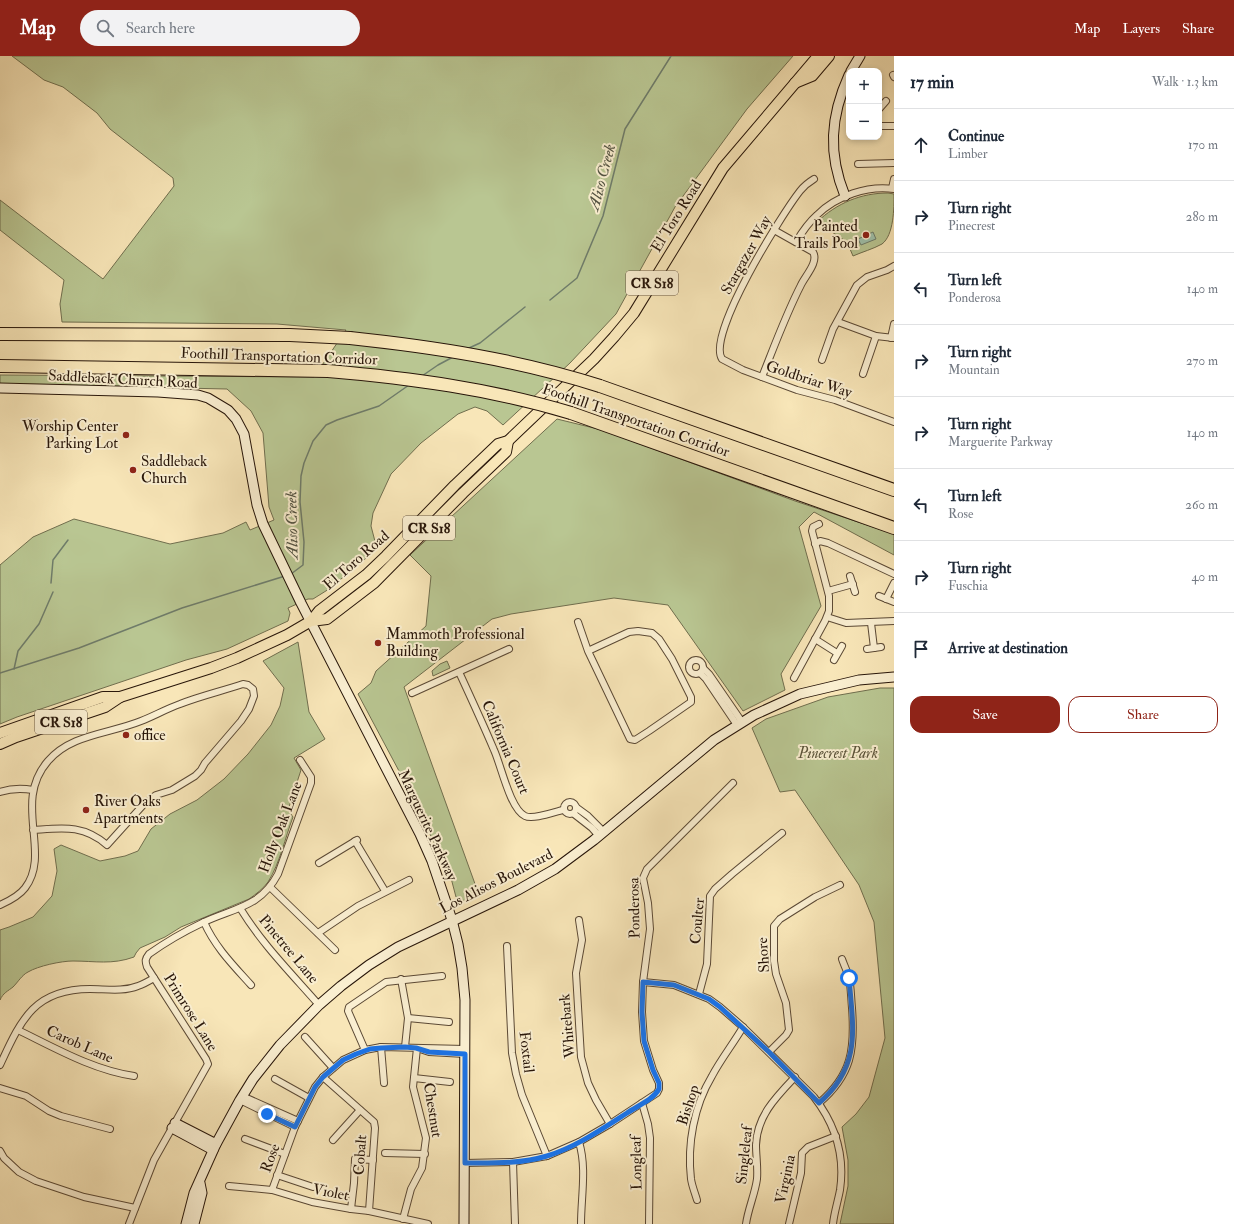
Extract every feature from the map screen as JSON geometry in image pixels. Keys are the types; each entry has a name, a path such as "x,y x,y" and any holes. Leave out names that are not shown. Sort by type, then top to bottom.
{"highway":[{"path":"0,331 55,335"},
{"name":"Foothill Transportation Corridor","path":"0,334 290,335 350,338 411,345 474,355 551,372 600,386 894,490"},
{"name":"Foothill Transportation Corridor","path":"0,366 328,371 387,376 483,391 533,402 571,413 894,528"}],"main road":[{"name":"El Toro Road","path":"0,744 105,707 120,697 212,668 287,635 311,621 318,610 366,575 455,485 498,444 508,441 594,359 614,337 634,313 723,168 818,56"},
{"path":"795,83 812,76 829,56"},
{"path":"853,68 860,56"},
{"path":"845,196 835,162 834,121 839,100 846,82"},
{"name":"Saddleback Church Road","path":"0,388 158,392 198,395 213,400 228,410 244,434 257,505 263,524 311,621"},
{"name":"Marguerite Parkway","path":"311,621 420,834 432,861 452,920 462,968 465,1000 464,1224"},
{"name":"Los Alisos Boulevard","path":"186,1224 194,1193 200,1183 215,1147 241,1098 264,1064 319,1004 369,965 398,947 452,920 518,890 555,869 601,834 699,752 739,723 800,694 859,680 894,677"},
{"name":"El Toro Road","path":"0,732 103,697 120,697"},
{"path":"174,1126 215,1147"},
{"name":"Los Alisos Boulevard","path":"194,1224 202,1193 200,1183"}],"street":[{"path":"882,106 886,101"},
{"path":"882,126 894,126"},
{"path":"858,164 894,163"},
{"name":"Stargazer Way","path":"719,355 719,348 726,320 732,305 774,230 801,189 814,179"},
{"path":"796,242 817,214 830,204 845,196 867,190 893,189 894,179"},
{"path":"762,377 800,286 814,263 815,258 813,252 774,230"},
{"path":"822,360 833,329 857,285 867,277 894,266"},
{"path":"838,322 876,336 893,338 894,324"},
{"path":"863,374 876,336"},
{"name":"Goldbriar Way","path":"719,355 722,359 762,377 797,390 835,400 894,422"},
{"path":"794,678 829,611 828,591 812,531 813,527 819,524"},
{"path":"815,544 820,541 828,543 894,574"},
{"path":"850,576 855,592"},
{"path":"886,599 894,583"},
{"path":"828,591 852,584"},
{"path":"879,596 894,602"},
{"path":"827,617 846,623 894,621"},
{"path":"578,622 588,651 627,736 631,740 635,740 690,703 691,699 678,672 659,639 652,633 629,632 588,651"},
{"path":"871,623 870,649 881,647"},
{"path":"815,639 837,653"},
{"path":"834,660 842,646"},
{"path":"412,693 509,649"},
{"path":"678,672 690,666 694,661 698,661 702,664 699,672 682,680"},
{"path":"690,666 691,671 699,672 706,680 739,723"},
{"name":"California Court","path":"459,672 494,750 508,792 519,812 532,818 564,810 564,805 570,802 574,803 575,811"},
{"path":"0,905 11,900 25,888 33,873 35,859 31,808 33,790 40,773 48,761 57,752 66,745 78,740 141,722 188,701 243,684 248,685 252,690 254,696 249,709 201,770 195,776 172,790 156,795 150,799 107,845 89,832 78,829 33,830"},
{"name":"Holly Oak Lane","path":"149,954 177,935 204,922 240,908 259,898 270,887 278,874 311,783 311,777 300,760"},
{"name":"Ponderosa","path":"642,1104 653,1096 659,1089 659,1083 653,1070 644,1041 642,1012 643,982 650,929 648,903 643,878 647,869 733,783"},
{"path":"0,792 8,789 20,788 33,790"},
{"path":"564,810 568,814 575,811 588,816 601,834"},
{"name":"Coulter","path":"699,994 707,964 710,896 715,889 732,874 782,833"},
{"path":"319,863 356,840 385,891"},
{"path":"318,933 358,906 409,880"},
{"name":"Shore","path":"769,1052 786,1035 788,1030 786,1003 776,974 774,961 774,926 780,919 814,897 840,885"},
{"path":"270,887 335,950"},
{"name":"Pinetree Lane","path":"240,908 263,942 319,1004"},
{"name":"Whitebark","path":"579,920 582,940 576,973 581,1057 588,1082 596,1100 610,1124"},
{"path":"204,922 210,935 220,950 251,985"},
{"name":"Foxtail","path":"507,946 512,1053 516,1074 522,1095 547,1156"},
{"name":"Primrose Lane","path":"149,954 145,963 208,1064 174,1126"},
{"path":"819,1103 836,1086 850,1057 854,1028 849,978 842,959"},
{"path":"365,1050 349,1009 350,1007 386,982 401,979 442,976"},
{"path":"0,1065 26,1017 39,1003 56,993 75,990 123,990 138,987 154,978"},
{"path":"401,979 408,1018 405,1047"},
{"path":"643,982 674,985 699,994 720,1007 795,1077 819,1103 836,1136 841,1160 842,1174 833,1224"},
{"path":"408,1018 449,1022"},
{"name":"Bishop","path":"697,1200 691,1180 692,1135 695,1116 711,1077 743,1027"},
{"name":"Carob Lane","path":"18,1030 84,1062 117,1074 134,1076"},
{"path":"305,1038 333,1068"},
{"name":"Rose","path":"272,1190 297,1124 315,1087 323,1077 343,1060 365,1050 381,1048 405,1047 416,1048 429,1052 465,1052"},
{"path":"381,1048 384,1083"},
{"name":"Chestnut","path":"403,1219 411,1189 422,1168 425,1154 426,1138 413,1087 416,1048"},
{"name":"Cobalt","path":"323,1077 374,1122 375,1128 369,1211"},
{"name":"Singleleaf","path":"746,1224 756,1180 756,1145 758,1130 763,1116 776,1097 795,1077"},
{"path":"414,1078 450,1082"},
{"path":"275,1079 309,1098"},
{"path":"0,1088 26,1096 49,1111 61,1116 110,1128"},
{"path":"241,1098 297,1124"},
{"path":"465,1163 512,1162 547,1156 579,1142 642,1104"},
{"name":"Longleaf","path":"642,1104 648,1124 650,1138 649,1224"},
{"path":"333,1140 360,1110"},
{"path":"129,1224 154,1160 174,1126"},
{"name":"Virginia","path":"789,1224 801,1173 802,1153 808,1148 836,1136"},
{"path":"245,1139 285,1154"},
{"path":"579,1142 583,1161 581,1224"},
{"path":"0,1151 4,1158 19,1172 36,1181 84,1197 134,1208"},
{"path":"385,1153 425,1154"},
{"path":"351,1209 355,1159 373,1160"},
{"path":"512,1162 515,1224"},
{"path":"277,1175 313,1187"},
{"name":"Violet","path":"229,1186 272,1190 312,1202 369,1211 428,1224"}],"green space":[{"path":"12,56 793,56 747,109 675,207 616,314 570,363 503,425 487,411 475,407 458,414 421,443 391,474 373,513 371,526 377,549 329,589 313,599 308,599 288,608 290,613 288,621 227,649 186,660 0,724 0,565 33,537 74,519 170,544 223,533 246,522 250,530 274,520 269,507 263,433 251,411 227,389 0,384 0,375 314,377 346,330 277,324 62,322 60,304 64,280 0,230 0,200 103,279 174,186 173,178 110,129 97,113 63,87 44,80"},
{"path":"878,193 894,194 891,228 886,240 882,244 871,249 853,256 847,242 817,222 833,209 850,200"},
{"path":"557,419 602,430 795,501 894,534 894,555 814,512 799,527 821,606 781,674 785,690 743,711 668,605 614,598 511,614 492,619 404,687 479,895 465,901 456,897 451,878 407,786 358,694 371,683 376,671 426,626 431,576 410,555"},
{"path":"298,642 309,712 325,739 294,758 301,770 288,810 293,817 276,867 266,885 249,899 181,927 165,937 140,948 134,957 111,962 62,962 32,970 24,975 4,994 0,1000 0,930 33,917 52,896 57,871 54,849 61,845 100,861 125,856 138,851 151,829 170,814 197,800 224,779 248,754 271,725 280,706 284,688 263,661"},
{"path":"447,661 450,668 433,676 432,671 440,664"},
{"name":"Pinecrest Park","path":"880,688 894,688 894,1224 840,1224 848,1186 848,1160 842,1127 856,1114 869,1097 885,1038 874,922 859,885 795,790 780,792 752,728 766,719 828,697"}],"shaded area":[{"name":"Painted Trails Pool","path":"873,232 876,239 861,245 858,239"}],"waterway":[{"name":"Aliso Creek","path":"550,300 577,278 603,216 625,129 671,56"},
{"name":"Aliso Creek","path":"469,348 480,343 525,307"},
{"name":"Aliso Creek","path":"422,376 453,357"},
{"name":"Aliso Creek","path":"291,574 303,565 304,542 300,502 301,476 304,463 313,441 326,425 379,406 409,385"},
{"path":"51,583 53,560 68,540"},
{"name":"Aliso Creek","path":"0,673 79,648 182,608 285,576"},
{"path":"14,669 18,651 39,624 53,592"}],"place":[{"name":"Painted Trails Pool","path":"866,235"},
{"name":"Worship Center Parking Lot","path":"126,435"},
{"name":"Saddleback Church","path":"133,470"},
{"name":"Mammoth Professional Building","path":"378,643"},
{"name":"office","path":"126,735"},
{"name":"River Oaks Apartments","path":"86,810"}],"route":[{"path":"267,1114 295,1127 315,1087 323,1077 343,1060 370,1049 405,1047 416,1048 429,1052 465,1054 465,1163 512,1162 547,1156 579,1142 610,1124 653,1096 659,1089 659,1083 653,1070 644,1041 642,1012 643,982 674,985 709,999 720,1007 769,1052 819,1103 830,1094 836,1086 850,1057 854,1028 849,978"}]}
